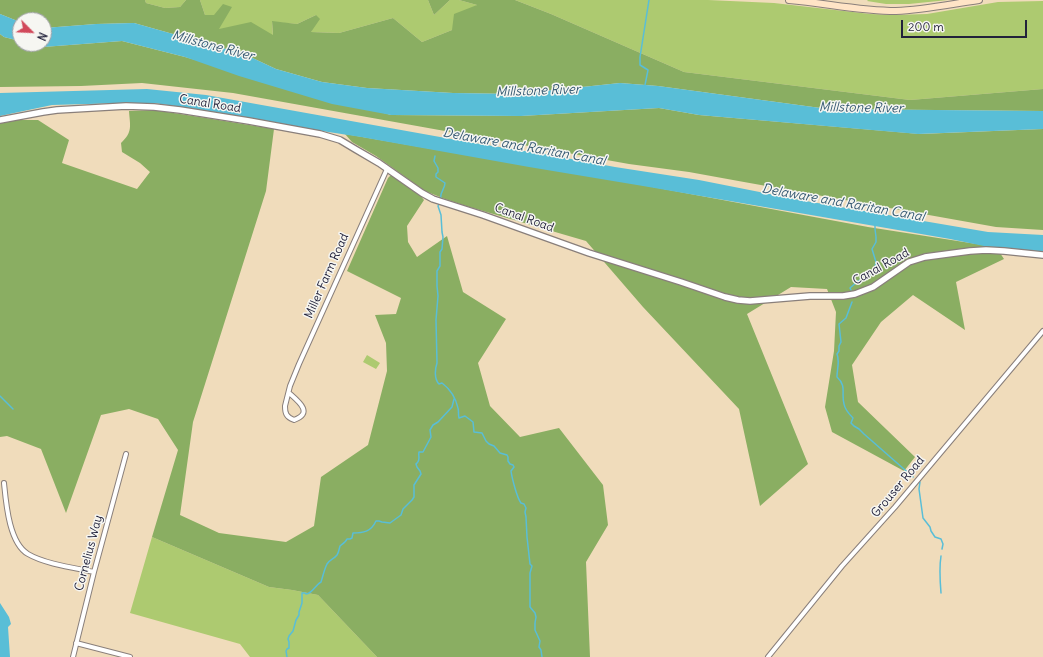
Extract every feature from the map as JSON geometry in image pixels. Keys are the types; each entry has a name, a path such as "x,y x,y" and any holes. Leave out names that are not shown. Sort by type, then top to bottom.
{"main road":[{"path":"789,0 869,10 896,11 924,9 979,0"}],"street":[{"name":"Canal Road","path":"0,120 57,110 126,106 154,107 293,129 329,137 340,140 375,161 418,191 433,199 588,252 738,300 750,301 855,294 873,287 909,262 925,257 986,250 1043,255"},
{"name":"Miller Farm Road","path":"289,393 304,408 300,417 294,420 285,414 285,406 290,386 387,169"},
{"name":"Grouser Road","path":"768,657 842,566 895,507 1043,331"},
{"name":"Cornelius Way","path":"73,657 126,454"},
{"path":"4,483 5,497 12,533 21,548 27,553 42,560 94,572"},
{"path":"76,643 130,657"}],"green space":[{"path":"0,0 145,0 146,3 165,8 180,7 186,0 200,0 205,15 214,15 223,4 232,7 219,29 251,22 273,35 272,21 297,24 316,15 320,19 311,32 339,33 393,18 422,42 452,30 454,14 477,5 459,0 515,0 551,14 684,72 910,100 1043,89 1043,111 828,109 658,86 620,83 516,94 453,93 367,88 322,82 276,69 244,54 134,23 52,27 52,12 12,12 12,19 0,14"},
{"path":"145,0 186,0 180,7 165,8 146,3"},
{"path":"200,0 428,0 434,15 450,0 459,0 477,5 452,30 422,42 393,18 339,33 311,32 316,15 297,24 272,22 273,36 219,29 214,15 205,15"},
{"path":"428,0 450,0 434,15"},
{"path":"515,0 708,0 774,3 870,14 894,15 927,14 998,2 1043,1 1043,89 910,100 684,72 551,14"},
{"path":"948,0 909,4 886,4 867,1"},
{"path":"0,34 4,37 12,39 12,52 52,52 52,46 122,41 185,57 391,115 521,116 659,108 699,115 920,134 1043,129 1043,230 996,227 689,172 629,164 233,93 142,83 81,86 0,87"},
{"path":"154,110 274,129 266,191 193,422 180,515 219,533 286,542 314,526 321,477 368,445 387,371 386,343 375,315 396,314 401,298 347,271 388,178 393,176 420,195 424,200 407,226 408,242 417,257 447,236 463,292 506,319 478,363 490,406 520,437 559,428 603,485 608,525 586,562 590,657 377,657 318,595 269,587 152,537 178,450 158,419 129,409 101,415 66,513 41,449 7,436 0,437 0,120 38,120 69,140 62,163 137,189 150,172 140,163 122,152 121,143 125,139 130,128 129,111"},
{"path":"345,134 642,185 868,227 996,247 1004,259 956,282 965,330 913,295 881,322 852,365 858,402 915,457 904,471 832,432 825,407 834,351 836,312 827,289 791,287 747,314 808,464 760,506 739,409 643,307 586,241 466,206 425,191 376,156 352,142"},
{"path":"367,355 380,363 376,369 363,362"},
{"path":"152,537 269,587 318,595 377,657 250,657 240,644 130,613"}],"water":[{"path":"0,14 12,19 12,39 4,37 0,34"},
{"name":"Millstone River","path":"134,23 244,54 276,69 322,82 367,88 453,93 516,94 620,83 658,86 828,109 1043,111 1043,129 918,134 699,115 659,108 521,116 391,115 332,104 239,76 185,57 122,41 52,46 52,27"},
{"path":"147,89 206,95 468,142 699,180 800,200 988,232 1043,235 1043,252 984,246 361,137 154,103 52,105 0,116 0,93"},
{"path":"0,603 9,617 11,624 8,627 10,657 0,657"}],"waterway":[{"path":"645,85 648,70 640,65 640,57 649,0"},
{"path":"435,156 434,161 438,168 436,177 445,183 441,199"},
{"path":"439,204 438,206 441,215 443,237 442,249 440,252 440,266 437,271 437,363 435,371 437,382 445,385 450,391 457,405 459,418 465,416 473,422 474,432 482,433 489,444 494,446 500,453 507,455 508,461 514,467 511,471 515,488 519,500 526,508 527,537 530,564 532,566 530,573 530,607 535,613 536,617 535,630 540,641 539,647 542,657"},
{"path":"851,290 850,288 858,281 868,277 874,272 876,262 872,249 876,242 875,225"},
{"path":"852,302 846,318 839,324 841,342 837,354 837,377 842,383 843,400 847,412 853,418 851,423 854,426 913,477"},
{"path":"0,396 13,409"},
{"path":"287,657 286,651 289,648 288,639 293,631 299,615 302,603 302,593 306,594 312,591 321,582 327,564 337,555 340,546 347,539 352,538 353,533 360,533 369,530 376,521 390,523 401,515 403,509 414,497 414,485 421,474 416,464 419,460 419,452 423,452 431,437 430,430 433,425 438,422 452,407 454,399"},
{"path":"920,482 919,489 923,518 935,537 941,539 943,544 942,549"},
{"path":"941,556 941,593"}],"water label":[{"name":"Delaware and Raritan Canal","path":"524,147"},
{"name":"Delaware and Raritan Canal","path":"843,203"}]}
